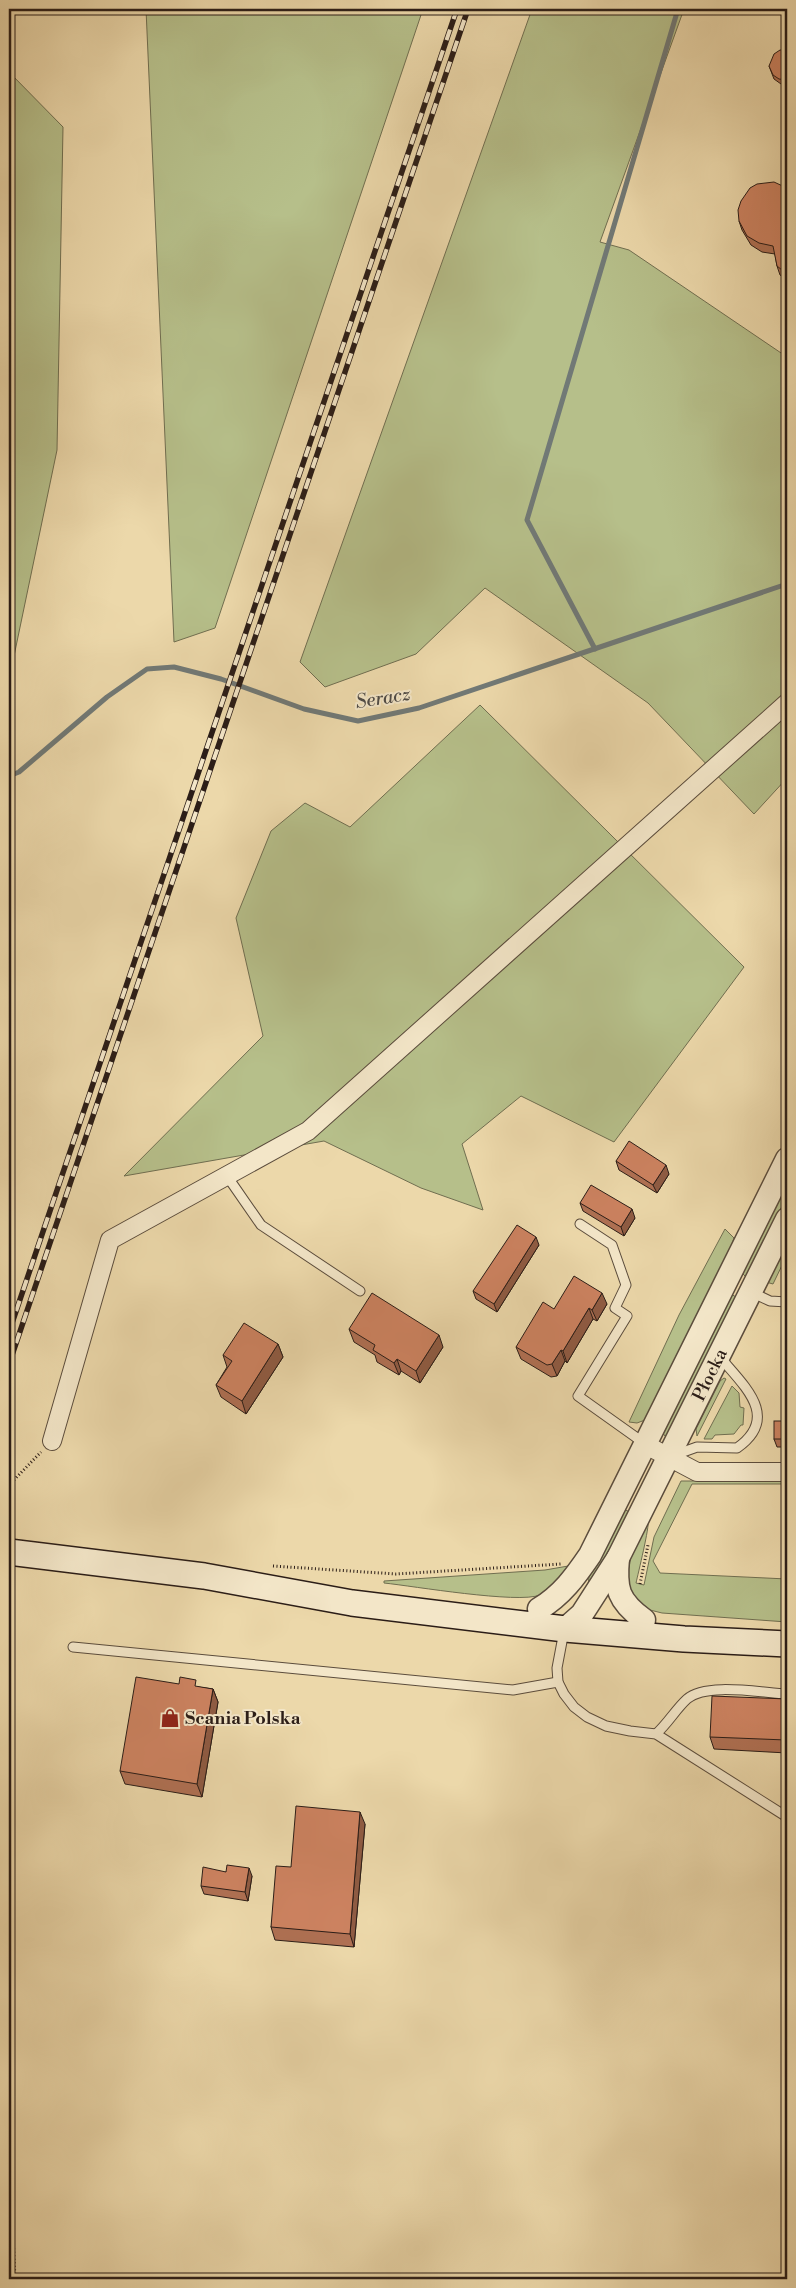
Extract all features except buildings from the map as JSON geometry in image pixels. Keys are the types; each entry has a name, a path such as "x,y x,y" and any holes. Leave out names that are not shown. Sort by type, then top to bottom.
{"main road":[{"path":"9,1552 204,1576 364,1589 539,1609 573,1618 684,1640 787,1644"},
{"path":"204,1576 352,1603 573,1618 644,1620 787,1632"}],"street":[{"path":"52,1440 110,1240 308,1131 787,703"},
{"name":"Płocka","path":"539,1609 558,1596 571,1582 590,1555 787,1159"},
{"name":"Płocka","path":"573,1618 618,1558 787,1219"},
{"path":"727,1281 751,1292"},
{"path":"646,1445 697,1472 787,1472"},
{"name":"Płocka","path":"573,1618 590,1555"},
{"name":"Płocka","path":"618,1558 616,1578 619,1596 629,1609 644,1620"}],"lane":[{"path":"227,1176 260,1225 360,1291"},
{"path":"580,1224 612,1244 626,1286 615,1308 627,1316 578,1396 646,1445"},
{"path":"751,1292 770,1301 787,1302"},
{"path":"669,1457 697,1447 736,1448 754,1434 758,1423 757,1407 747,1389 719,1356"},
{"path":"573,1618 557,1668 558,1682 574,1707 587,1717 606,1726 656,1734 787,1817"},
{"path":"73,1647 513,1690 558,1682"},
{"path":"656,1734 687,1699 698,1692 712,1690 787,1694"}],"path":[{"path":"9,1485 52,1440"},
{"path":"640,1584 649,1540"},
{"path":"270,1566 396,1574 569,1563"},
{"path":"9,1776 13,1794 9,1945"},
{"path":"9,2147 15,2279"}],"green space":[{"path":"146,9 423,9 215,628 174,642"},
{"path":"532,9 684,9 600,242 629,250 787,357 787,778 754,814 648,703 485,588 416,654 325,687 300,662"},
{"path":"9,72 63,127 57,450 14,656 9,692"},
{"path":"480,705 744,967 614,1142 521,1096 462,1144 483,1210 421,1188 324,1141 124,1176 263,1036 236,918 271,831 305,803 350,827"},
{"path":"787,1178 787,1196 748,1275 745,1276 741,1272"},
{"path":"725,1229 734,1238 732,1244 653,1406 645,1420 637,1423 629,1422 679,1315"},
{"path":"787,1240 787,1255 773,1284 766,1282"},
{"path":"731,1294 736,1297 667,1436 665,1436 662,1432"},
{"path":"724,1378 726,1379 697,1436 696,1429 720,1381"},
{"path":"732,1386 739,1393 740,1407 744,1408 743,1425 734,1434 715,1435 712,1439 704,1439"},
{"path":"681,1481 787,1481 787,1484 692,1484 653,1561 660,1573 787,1579 787,1622 662,1613 642,1608 626,1586 632,1549 648,1521 646,1540 636,1583 644,1585 654,1537"},
{"path":"623,1509 630,1512 597,1580 588,1586 589,1577"},
{"path":"574,1565 544,1593 528,1597 465,1594 384,1583 384,1581 545,1570"}],"waterway":[{"path":"595,649 527,520 678,9"},
{"name":"Seracz","path":"9,776 19,772 107,697 147,669 174,667 221,679 304,709 358,721 419,708 787,584"}],"railway":[{"path":"9,1332 457,9"},
{"path":"9,1364 468,9"}],"place":[{"name":"Scania Polska","path":"170,1718"}]}
